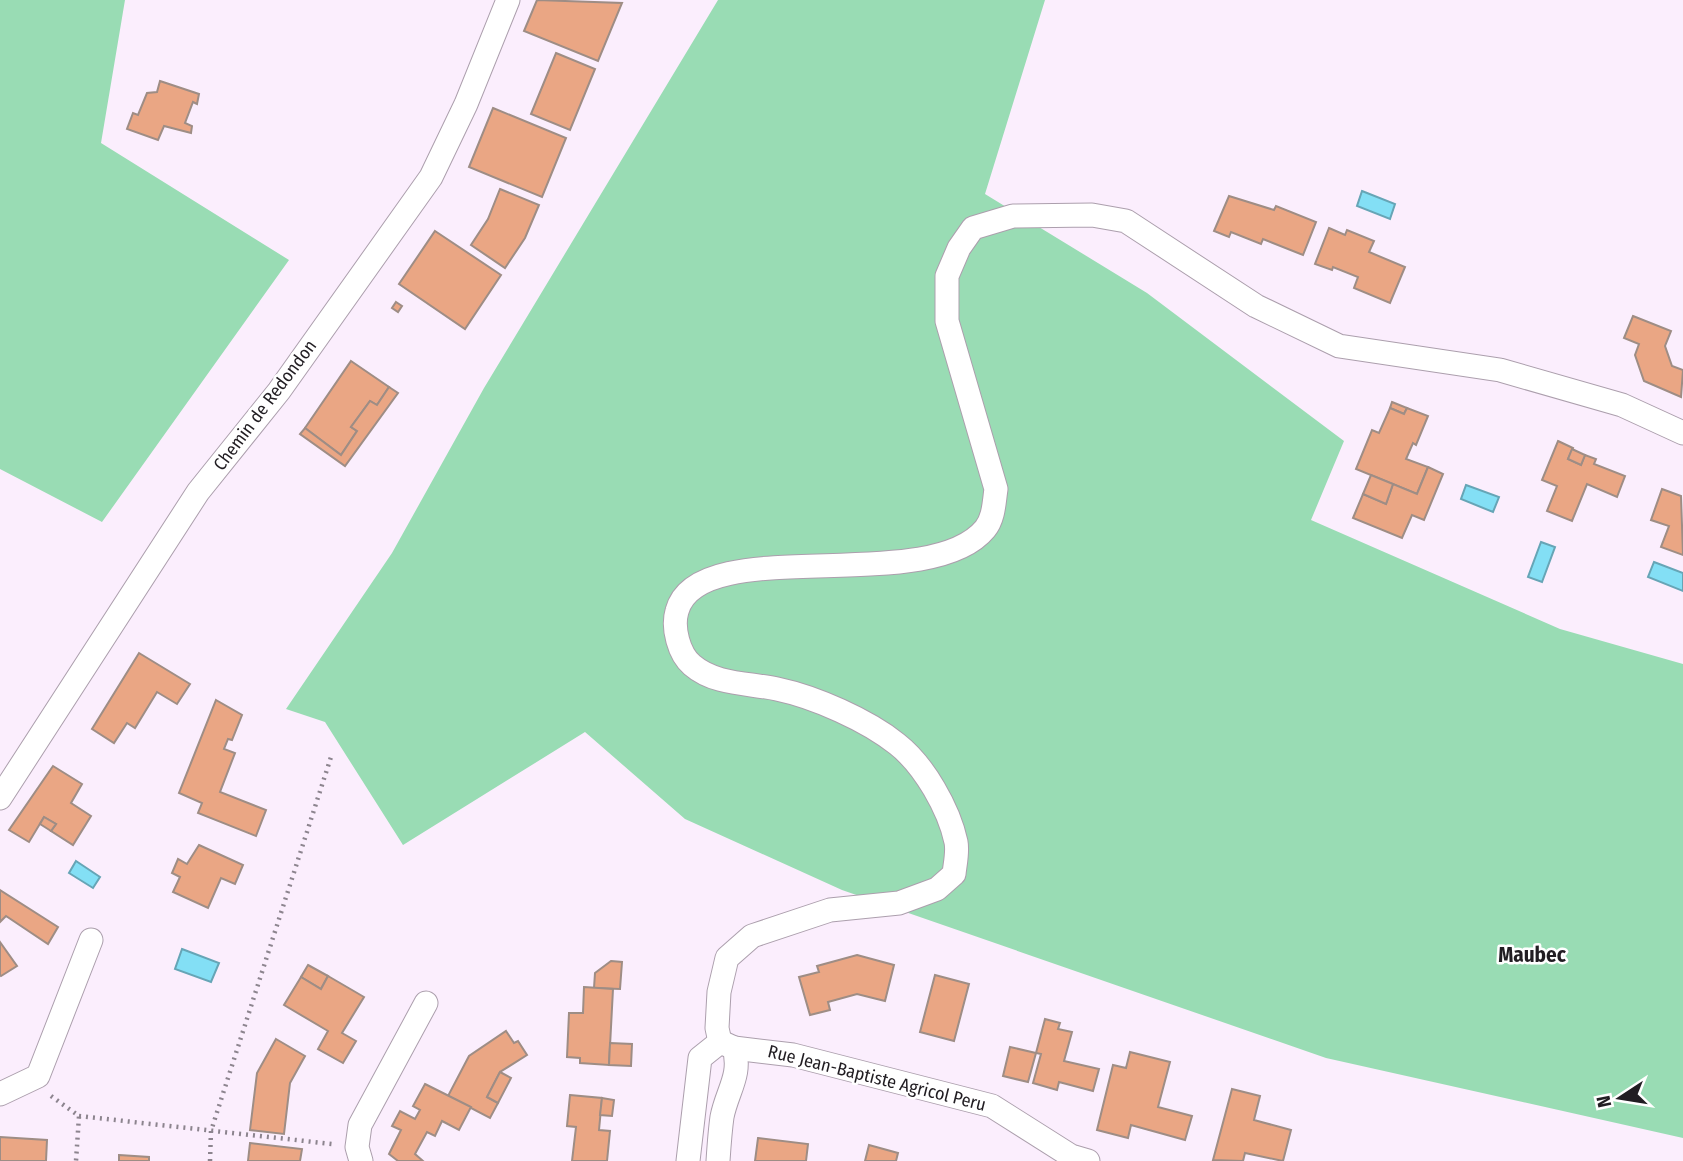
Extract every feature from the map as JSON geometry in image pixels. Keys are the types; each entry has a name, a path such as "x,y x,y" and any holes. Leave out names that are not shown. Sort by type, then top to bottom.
{"street":[{"name":"Chemin de Redondon","path":"0,798 198,492 279,391 431,177 466,104 508,0"},
{"path":"718,1161 723,1115 736,1079 738,1060 717,1028 719,992 727,958 752,936 830,910 899,902 937,889 954,874 957,844 944,810 920,769 897,744 829,705 779,689 720,680 691,665 677,644 677,611 694,585 733,572 884,564 955,551 986,528 993,510 996,489 947,321 947,276 959,248 973,228 1013,216 1092,215 1126,221 1256,306 1339,345 1500,370 1622,405 1683,433"},
{"path":"0,1094 38,1076 91,940"},
{"path":"359,1154 360,1125 426,1003"},
{"path":"688,1161 700,1058 727,1045"},
{"name":"Rue Jean-Baptiste Agricol Peru","path":"727,1045 793,1055 992,1106 1071,1156 1088,1161"}],"path":[{"path":"210,1161 211,1131 331,757"},
{"path":"29,1082 79,1116 211,1131 359,1154"},
{"path":"76,1161 79,1116"}],"green space":[{"path":"0,0 125,0 101,143 289,260 102,522 0,469"},
{"path":"718,0 1045,0 985,194 1147,293 1344,441 1311,520 1560,629 1683,664 1683,1138 1326,1058 842,890 685,819 585,732 403,845 325,722 286,709 392,553 484,388"}],"water":[{"path":"1362,191 1395,204 1390,219 1357,206"},
{"path":"1466,485 1499,497 1493,512 1461,499"},
{"path":"1541,542 1555,547 1542,582 1528,577"},
{"path":"1654,562 1683,573 1683,591 1648,577"},
{"path":"76,861 100,877 93,888 69,873"},
{"path":"182,949 219,963 211,982 175,969"}],"building":[{"path":"537,0 622,3 598,61 524,31"},
{"path":"556,53 595,69 570,130 531,114"},
{"path":"160,81 199,94 197,104 193,102 185,123 192,126 191,133 164,126 158,140 127,129 133,113 138,115 147,93 157,92"},
{"path":"493,108 566,138 542,197 469,167"},
{"path":"500,189 539,205 525,238 505,268 471,245 488,219"},
{"path":"1229,196 1274,210 1276,206 1316,222 1303,255 1263,239 1261,244 1231,232 1229,237 1214,231"},
{"path":"1329,228 1345,235 1347,230 1374,241 1369,252 1405,267 1390,303 1354,288 1358,277 1333,267 1332,270 1315,264"},
{"path":"435,231 501,275 465,329 399,284"},
{"path":"396,302 402,306 398,312 392,308"},
{"path":"1633,316 1671,331 1665,346 1672,366 1683,370 1681,397 1644,381 1635,355 1639,344 1624,338"},
{"path":"351,361 389,387 377,405 370,401 351,427 357,431 341,455 305,428"},
{"path":"389,387 398,393 345,466 300,434 305,428 341,455 357,431 351,427 370,401 377,405"},
{"path":"1392,402 1407,408 1404,414 1390,408"},
{"path":"1390,408 1404,414 1407,408 1428,416 1416,445 1413,443 1406,459 1428,467 1417,494 1356,469 1372,430 1379,433"},
{"path":"1558,441 1573,448 1568,459 1581,465 1585,455 1596,459 1594,464 1625,476 1617,497 1587,484 1572,521 1547,511 1557,486 1542,480"},
{"path":"1572,449 1585,455 1581,465 1568,459"},
{"path":"1428,467 1443,474 1424,520 1412,515 1402,538 1353,518 1363,494 1386,504 1393,484 1417,494"},
{"path":"1371,475 1393,484 1386,504 1363,494"},
{"path":"1662,489 1681,496 1683,555 1661,547 1669,526 1651,520"},
{"path":"139,653 190,684 177,704 157,692 135,728 127,723 114,743 92,729"},
{"path":"216,700 242,715 232,740 228,739 224,749 235,753 220,792 266,810 256,836 198,813 202,803 179,793"},
{"path":"53,766 82,784 71,803 91,816 73,845 51,831 56,824 44,817 29,842 9,830"},
{"path":"44,817 56,824 51,831 40,824"},
{"path":"199,845 243,865 235,884 221,878 208,908 173,892 180,877 172,873 178,859 187,864"},
{"path":"0,890 58,927 48,944 6,916 0,922"},
{"path":"0,942 17,966 1,976 0,975"},
{"path":"857,955 894,965 885,1001 857,994 828,1002 830,1010 810,1015 799,977 819,972 817,966"},
{"path":"611,961 622,962 620,989 594,988 595,973"},
{"path":"308,965 328,976 321,989 301,977"},
{"path":"935,975 969,984 954,1041 920,1032"},
{"path":"328,976 364,997 342,1033 356,1041 343,1063 318,1049 328,1031 284,1005 301,977 321,989"},
{"path":"584,987 613,989 609,1065 580,1063 580,1058 567,1057 569,1013 583,1013"},
{"path":"1045,1019 1060,1023 1058,1029 1072,1032 1064,1061 1099,1069 1093,1091 1059,1082 1057,1090 1033,1083 1041,1054 1036,1053"},
{"path":"506,1031 514,1043 518,1041 527,1055 500,1072 487,1097 498,1103 490,1118 448,1096 469,1056"},
{"path":"276,1039 305,1056 290,1083 284,1134 250,1130 257,1073"},
{"path":"610,1043 632,1044 631,1066 609,1065"},
{"path":"1010,1047 1036,1053 1028,1082 1003,1076"},
{"path":"1130,1052 1170,1062 1158,1107 1192,1116 1185,1140 1131,1125 1128,1138 1097,1130 1113,1065 1126,1068"},
{"path":"500,1072 511,1078 498,1103 487,1097"},
{"path":"425,1084 471,1107 459,1130 442,1121 435,1136 427,1132 415,1154 423,1161 398,1161 389,1154 401,1130 392,1126 400,1111 415,1119 420,1110 413,1106"},
{"path":"1232,1089 1260,1096 1254,1120 1291,1130 1283,1161 1245,1153 1243,1161 1213,1160"},
{"path":"570,1095 602,1098 599,1130 610,1131 607,1161 572,1161 576,1127 567,1126"},
{"path":"602,1098 614,1100 612,1116 600,1115"},
{"path":"0,1137 47,1140 46,1161 0,1161"},
{"path":"758,1138 808,1144 806,1161 755,1161"},
{"path":"250,1143 302,1149 300,1161 248,1161"},
{"path":"869,1145 898,1153 896,1161 865,1161"},
{"path":"119,1155 149,1157 149,1161 119,1161"}],"district":[{"name":"Maubec","path":"1532,955"}]}
